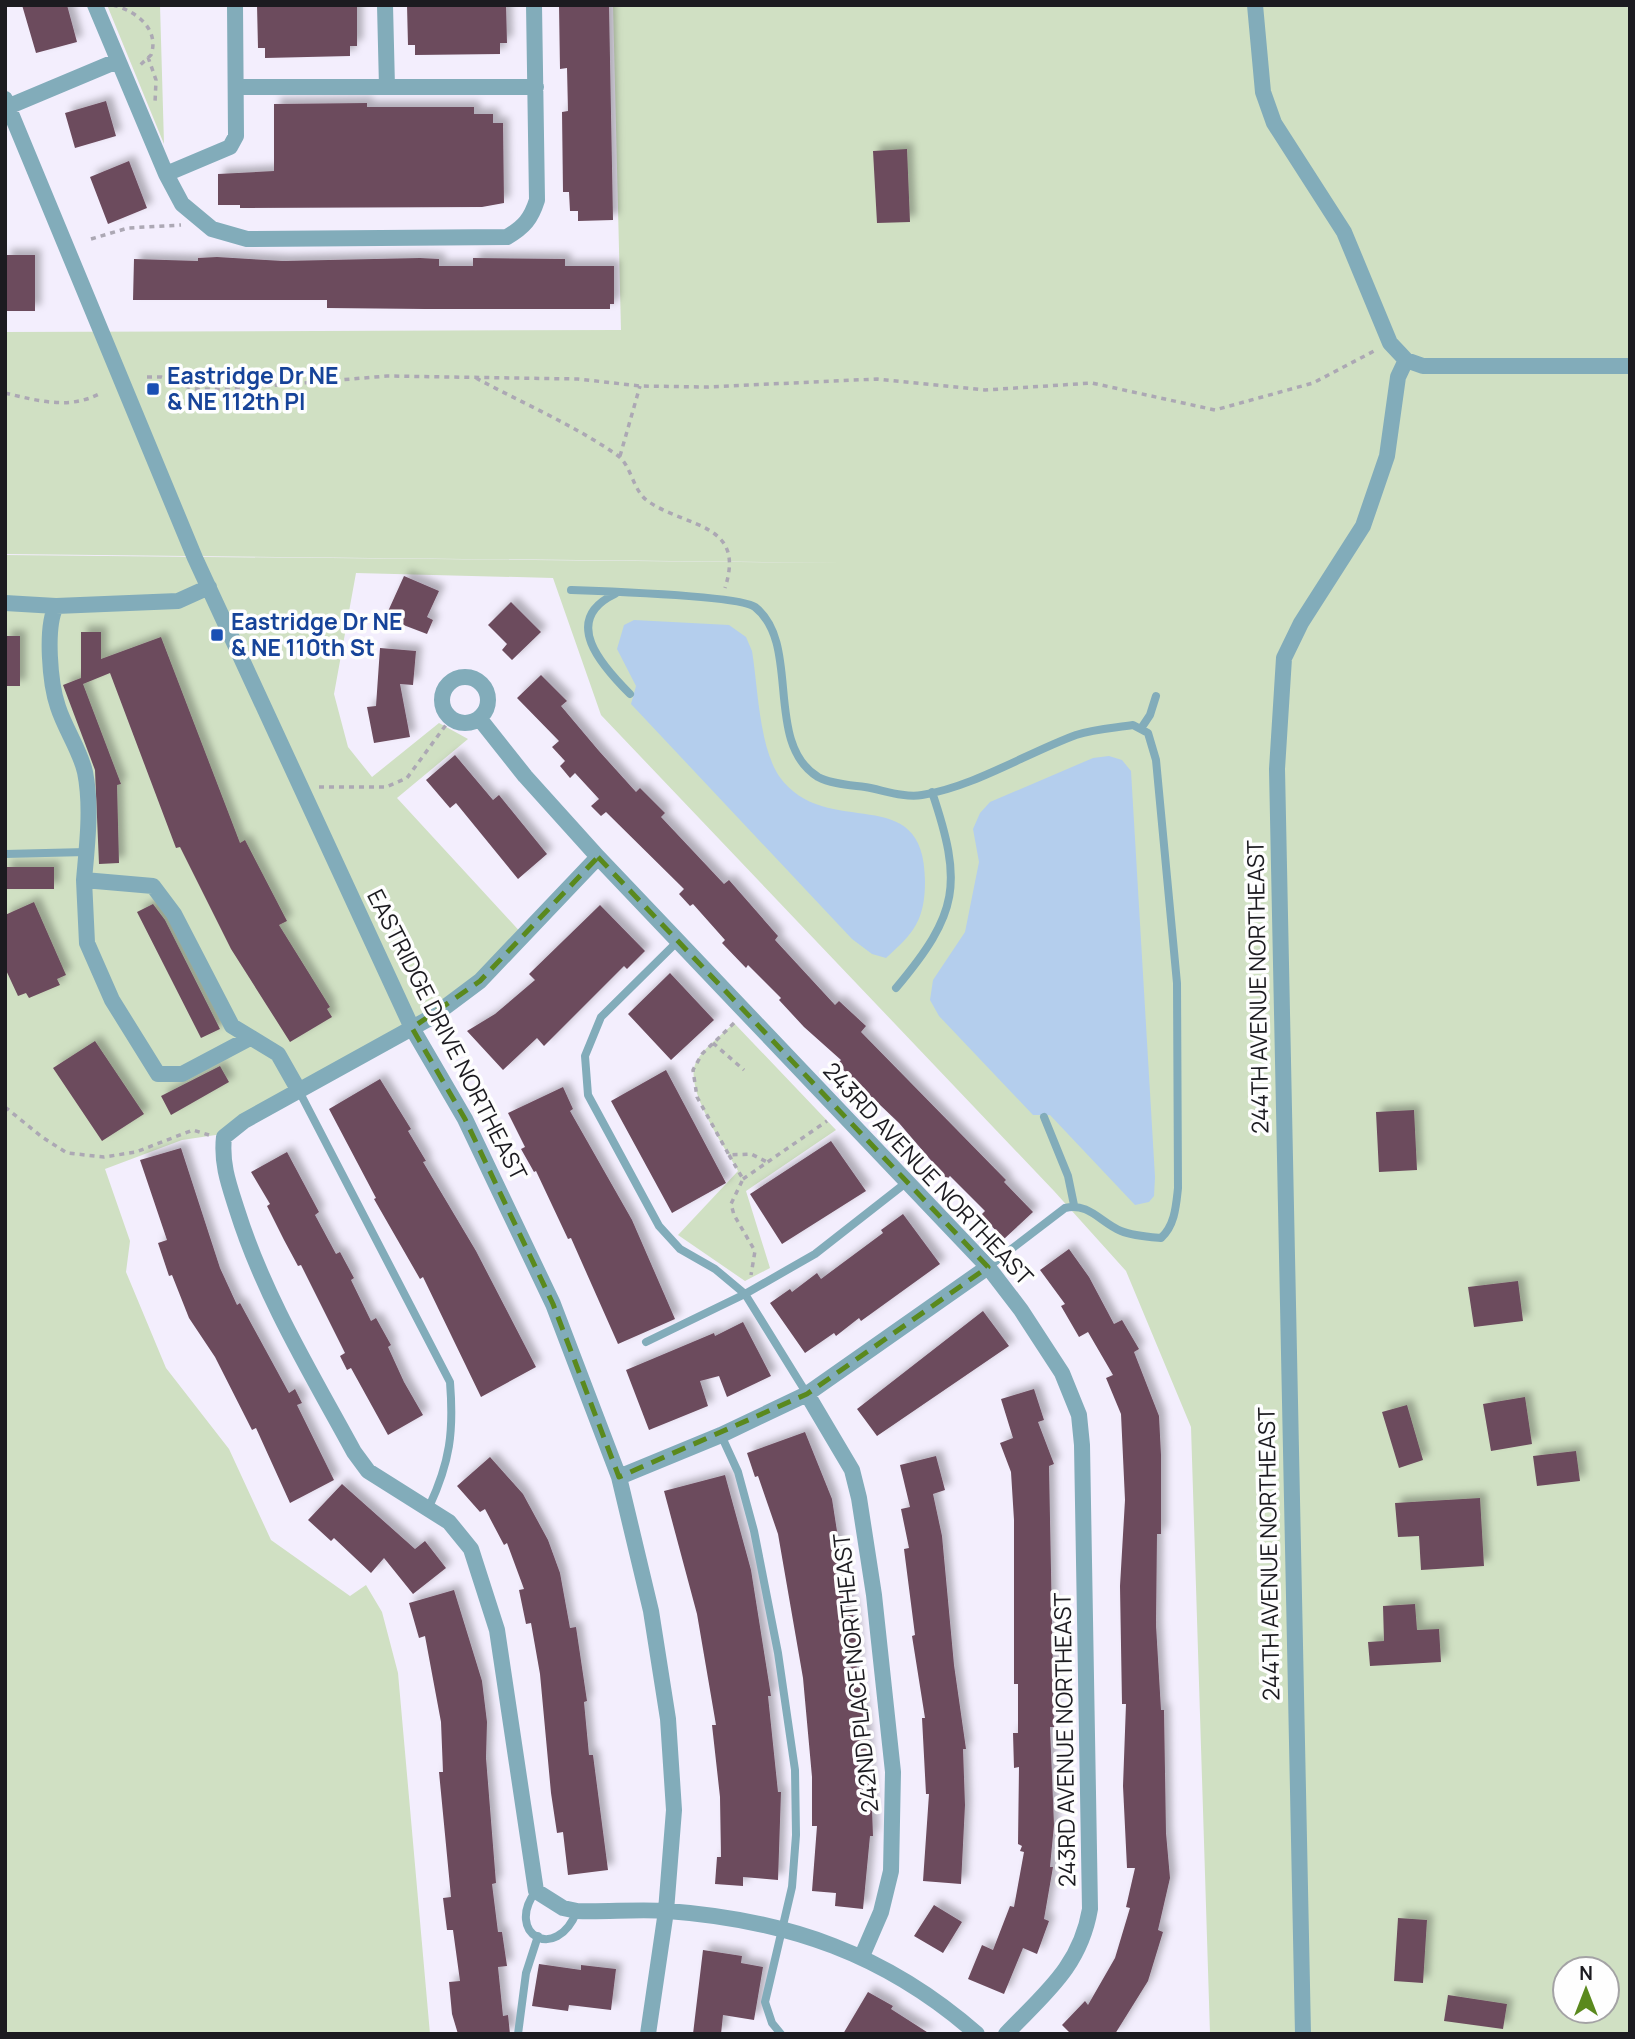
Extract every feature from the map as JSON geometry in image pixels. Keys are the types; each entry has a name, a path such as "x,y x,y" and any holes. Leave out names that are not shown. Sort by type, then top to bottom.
{"street":[{"path":"95,5 166,174 190,213 212,229 247,239 507,237 522,228 532,216 537,200 534,5"},
{"path":"166,174 230,147 236,136 235,5"},
{"path":"385,5 387,86"},
{"path":"1255,5 1264,92 1274,123 1344,232 1390,343 1406,360 1423,366 1630,366"},
{"path":"6,104 117,61"},
{"path":"237,87 536,86"},
{"name":"EASTRIDGE DRIVE NORTHEAST","path":"6,104 209,587 412,1028 465,1119 553,1304 619,1477 651,1611 668,1719 674,1810 666,1911 648,2034"},
{"name":"244TH AVENUE NORTHEAST","path":"1303,2034 1277,769 1280,696 1284,658 1301,623 1363,526 1387,456 1398,377 1406,360"},
{"path":"5,603 56,606 178,601 209,587"},
{"path":"56,606 50,617 51,669 57,705 85,771 88,819 84,880 87,943 112,1000 158,1073 182,1074 250,1038"},
{"path":"469,677 482,684 488,697 485,711 479,718 466,723 451,718 442,706 443,690 454,679 469,677"},
{"name":"243RD AVENUE NORTHEAST","path":"479,718 525,776 598,857 988,1267 1027,1318 1062,1373 1079,1415 1082,1445 1090,1909 1086,1934 1066,1969 1006,2034"},
{"path":"598,857 480,981 412,1028 217,1136 226,1175 255,1262 354,1452 368,1471 429,1507 460,1534 471,1549 482,1576 497,1630 536,1892 563,1908 577,1911 666,1911 782,1928 862,1956 920,1989 977,2034"},
{"path":"84,880 153,886 174,914 232,1026 278,1054 299,1091"},
{"path":"619,1477 721,1435 807,1394 988,1267"},
{"name":"242ND PLACE NORTHEAST","path":"807,1394 852,1470 859,1498 874,1595 893,1772 891,1871 881,1912 862,1956"}],"lane":[{"path":"571,590 722,600 753,605 768,624 775,639 790,736 797,753 818,777 908,795 932,792 968,780 1078,734 1133,724 1142,727 1147,733 1156,760 1177,983 1175,1211 1168,1231 1161,1238 1120,1231 1086,1208 1074,1205 1056,1212 988,1267"},
{"path":"617,593 594,608 589,618 588,631 598,657 631,694"},
{"path":"1142,727 1150,715 1156,696"},
{"path":"896,988 931,945 940,929 948,902 951,874 948,840 932,792"},
{"path":"5,855 86,852"},
{"path":"678,940 601,1017 585,1056 584,1074 598,1116 659,1226 680,1249 715,1269 745,1294 807,1394"},
{"path":"299,1091 450,1382 453,1417 451,1450 429,1507"},
{"path":"1044,1117 1068,1176 1074,1205"},
{"path":"646,1342 745,1294 815,1254 907,1182"},
{"path":"721,1435 738,1472 754,1531 778,1653 794,1770 796,1835 792,1887 765,2002 772,2023 781,2034"},
{"path":"536,1892 529,1901 524,1920 527,1928 538,1936 550,1940 559,1938 572,1925 577,1911"},
{"path":"518,2034 526,1973 538,1936"}],"path":[{"path":"113,5 128,9 147,25 153,42 148,57 134,71"},
{"path":"148,57 156,80 156,100 150,110"},
{"path":"91,239 128,228 186,226"},
{"path":"147,377 162,377 193,389 231,389 387,376 578,379 640,386 707,387 877,379 985,390 1092,383 1215,410 1313,383 1390,343"},
{"path":"474,377 620,456 638,491 649,502 713,531 723,540 730,554 731,569 722,600"},
{"path":"620,456 640,386"},
{"path":"5,393 47,403 83,403 102,393"},
{"path":"319,787 386,787 407,778 451,718"},
{"path":"734,1023 696,1062 694,1087 743,1179"},
{"path":"713,1043 744,1070"},
{"path":"5,1107 42,1138 67,1153 104,1157 136,1152 193,1130 217,1136"},
{"path":"750,1280 755,1251 734,1215 731,1203 735,1191 743,1179 827,1121"},
{"path":"729,1155 751,1154 769,1163"}],"highlighted area":[{"path":"598,857 988,1267 807,1394 619,1477 553,1304 465,1119 412,1028 480,981"}],"green space":[{"path":"107,5 160,5 164,144"},
{"path":"613,5 1630,5 1630,2034 1210,2034 1191,1427 1126,1271 1054,1191 601,715 553,578 356,573 334,694 348,747 372,777 439,723 468,739 397,798 524,936 480,981 229,1133 182,1140 105,1169 130,1241 126,1272 166,1368 229,1449 271,1540 350,1596 366,1585 382,1612 398,1673 430,2034 5,2034 5,555 849,563 5,554 5,332 621,330"},
{"path":"734,1023 836,1130 746,1191 770,1268 745,1281 678,1235 738,1171 707,1118 695,1087 694,1073 696,1062 704,1051"}],"water":[{"path":"634,620 729,625 746,637 752,651 763,733 779,776 799,795 822,806 891,820 909,830 921,849 925,881 923,906 911,933 886,958 872,954 852,939 631,704 636,686 617,649 624,625"},
{"path":"1109,756 1122,760 1131,771 1155,1177 1154,1196 1149,1202 1135,1205 1050,1115 1033,1115 939,1016 930,1000 933,980 965,932 979,862 973,829 980,813 990,802 1093,758"}],"building":[{"path":"22,5 67,5 77,42 36,53"},
{"path":"257,5 357,5 357,46 350,46 350,56 265,58 265,48 258,48"},
{"path":"407,5 506,5 507,43 500,43 500,54 415,55 415,45 408,45"},
{"path":"559,5 609,5 613,220 578,221 578,211 570,211 569,192 563,192 562,112 568,111 567,68 560,69"},
{"path":"106,101 116,136 75,148 65,113"},
{"path":"367,103 367,107 474,107 474,114 493,114 493,123 503,123 504,203 482,207 240,208 240,205 218,205 218,174 274,171 274,104"},
{"path":"907,149 910,222 877,223 873,151"},
{"path":"129,161 147,208 108,224 90,177"},
{"path":"5,255 35,255 35,311 5,311"},
{"path":"198,258 283,261 420,258 439,259 439,266 473,266 473,258 565,259 565,266 614,266 614,304 610,304 610,309 425,309 327,308 327,300 133,300 134,259 198,261"},
{"path":"404,576 439,591 427,617 433,620 427,634 385,618"},
{"path":"511,602 541,632 512,660 502,650 507,644 488,625"},
{"path":"81,632 101,632 101,659 161,637 240,843 245,840 287,921 279,925 330,1007 327,1009 332,1017 290,1042 231,949 180,847 176,848 110,673 83,684 121,784 117,785 119,863 99,864 95,770 63,685 81,678"},
{"path":"5,636 20,636 20,686 5,686"},
{"path":"380,648 416,651 413,685 400,684 410,737 374,743 367,707 376,706"},
{"path":"541,675 567,701 561,706 636,792 640,788 665,813 661,817 724,884 729,880 778,936 775,940 835,1005 839,1001 866,1026 861,1032 1006,1180 1004,1182 1033,1212 1004,1239 981,1215 985,1211 950,1176 947,1179 899,1123 837,1064 841,1060 804,1027 779,1000 781,998 748,965 746,968 722,943 725,940 693,904 690,906 679,894 684,889 606,812 601,816 591,806 599,799 575,773 570,778 560,766 565,761 552,747 559,741 517,698"},
{"path":"455,755 493,800 499,795 547,854 518,879 456,803 450,808 426,780"},
{"path":"5,867 54,867 54,889 5,889"},
{"path":"34,902 66,975 57,979 60,985 29,998 26,993 18,996 5,968 5,915"},
{"path":"153,904 165,920 220,1029 201,1038 137,912"},
{"path":"600,905 645,951 627,969 624,966 544,1046 537,1038 503,1070 467,1031 495,1014 535,980 529,974"},
{"path":"670,973 714,1020 671,1060 628,1014"},
{"path":"95,1041 144,1114 102,1141 53,1068"},
{"path":"220,1066 229,1082 171,1115 161,1096"},
{"path":"666,1070 726,1183 672,1213 611,1101"},
{"path":"380,1079 411,1129 408,1131 426,1161 423,1162 476,1251 536,1367 481,1397 423,1277 420,1279 374,1199 376,1198 329,1109"},
{"path":"563,1087 573,1109 570,1111 632,1220 675,1319 618,1344 571,1238 568,1239 536,1171 534,1172 521,1149 525,1147 508,1113"},
{"path":"1414,1110 1417,1170 1379,1172 1376,1112"},
{"path":"831,1141 866,1191 782,1244 750,1194"},
{"path":"181,1148 220,1268 237,1305 240,1303 289,1393 295,1389 302,1403 297,1405 334,1480 290,1503 256,1428 252,1430 215,1357 189,1318 172,1275 169,1276 158,1243 167,1240 140,1160"},
{"path":"287,1152 319,1212 315,1215 336,1254 340,1252 354,1278 351,1280 371,1321 376,1318 391,1345 388,1347 404,1382 423,1415 388,1435 351,1368 347,1370 340,1356 345,1353 301,1265 298,1266 284,1240 267,1206 270,1204 251,1172"},
{"path":"903,1214 940,1264 861,1321 859,1318 836,1336 834,1333 805,1353 770,1303 790,1289 792,1292 817,1273 821,1279 883,1233 881,1230"},
{"path":"1069,1249 1089,1277 1114,1324 1122,1320 1139,1349 1134,1352 1159,1416 1161,1534 1157,1534 1156,1625 1161,1710 1164,1710 1166,1833 1170,1878 1158,1930 1163,1932 1148,1981 1115,2034 1071,2034 1062,2025 1085,2001 1088,2005 1115,1958 1130,1908 1126,1907 1135,1868 1127,1868 1123,1786 1126,1704 1122,1704 1120,1586 1125,1500 1121,1414 1106,1378 1113,1375 1088,1332 1079,1337 1061,1306 1065,1304 1040,1270"},
{"path":"1518,1281 1523,1321 1474,1327 1468,1287"},
{"path":"983,1311 1009,1346 877,1436 857,1409"},
{"path":"743,1322 771,1376 727,1397 719,1376 700,1381 708,1406 649,1430 626,1370 714,1333 715,1336"},
{"path":"1034,1389 1044,1420 1038,1422 1054,1464 1049,1466 1054,1727 1050,1727 1054,1825 1050,1867 1053,1867 1044,1919 1049,1921 1037,1954 1023,1948 1004,1994 968,1979 982,1945 993,1950 1010,1906 1014,1907 1024,1852 1020,1851 1022,1846 1018,1844 1019,1767 1014,1768 1013,1733 1018,1733 1018,1684 1014,1684 1014,1520 1011,1472 1000,1443 1013,1438 1001,1399"},
{"path":"1525,1397 1532,1444 1491,1451 1483,1404"},
{"path":"1407,1405 1423,1460 1399,1468 1382,1412"},
{"path":"805,1432 832,1499 848,1602 851,1601 855,1627 873,1836 870,1836 863,1909 835,1906 836,1893 812,1891 817,1826 812,1826 812,1777 803,1678 778,1534 747,1453"},
{"path":"1576,1451 1580,1481 1537,1486 1533,1456"},
{"path":"936,1456 945,1490 933,1494 942,1536 954,1665 966,1749 963,1749 965,1805 961,1884 923,1881 929,1794 926,1794 922,1718 925,1718 912,1636 915,1635 904,1549 909,1548 901,1509 910,1507 900,1465"},
{"path":"490,1457 523,1494 548,1540 560,1573 570,1628 576,1627 587,1701 584,1702 589,1755 593,1755 608,1870 568,1875 563,1832 557,1833 551,1793 540,1674 531,1623 526,1624 519,1590 524,1589 507,1543 504,1545 485,1509 480,1512 457,1486"},
{"path":"725,1475 751,1570 771,1696 768,1696 778,1792 781,1792 778,1880 743,1877 743,1886 715,1884 717,1857 721,1857 720,1797 712,1725 716,1725 697,1614 664,1491"},
{"path":"342,1484 415,1549 425,1541 446,1568 413,1594 384,1558 371,1573 334,1538 331,1541 308,1520"},
{"path":"1480,1498 1484,1566 1421,1570 1419,1536 1398,1537 1395,1503"},
{"path":"454,1590 482,1681 487,1722 486,1758 496,1883 492,1884 498,1932 502,1932 507,1966 498,1967 503,2016 508,2015 510,2034 458,2034 452,2014 449,1982 460,1981 453,1930 447,1930 443,1898 451,1897 439,1772 443,1772 441,1722 425,1636 419,1638 409,1603"},
{"path":"1415,1604 1417,1630 1439,1629 1441,1662 1370,1666 1368,1642 1384,1641 1383,1606"},
{"path":"934,1905 962,1922 943,1953 914,1936"},
{"path":"1398,1918 1427,1920 1423,1983 1394,1981"},
{"path":"703,1950 742,1956 741,1963 763,1967 754,2020 723,2015 721,2034 693,2034"},
{"path":"539,1964 581,1970 581,1965 616,1969 611,2010 569,2005 568,2011 532,2006"},
{"path":"868,1992 893,2006 891,2009 930,2034 843,2034"},
{"path":"1448,1995 1507,2004 1503,2029 1444,2021"}],"place":[{"name":"Eastridge Dr NE & NE 112th Pl","path":"153,389"},
{"name":"Eastridge Dr NE & NE 110th St","path":"217,635"}]}
